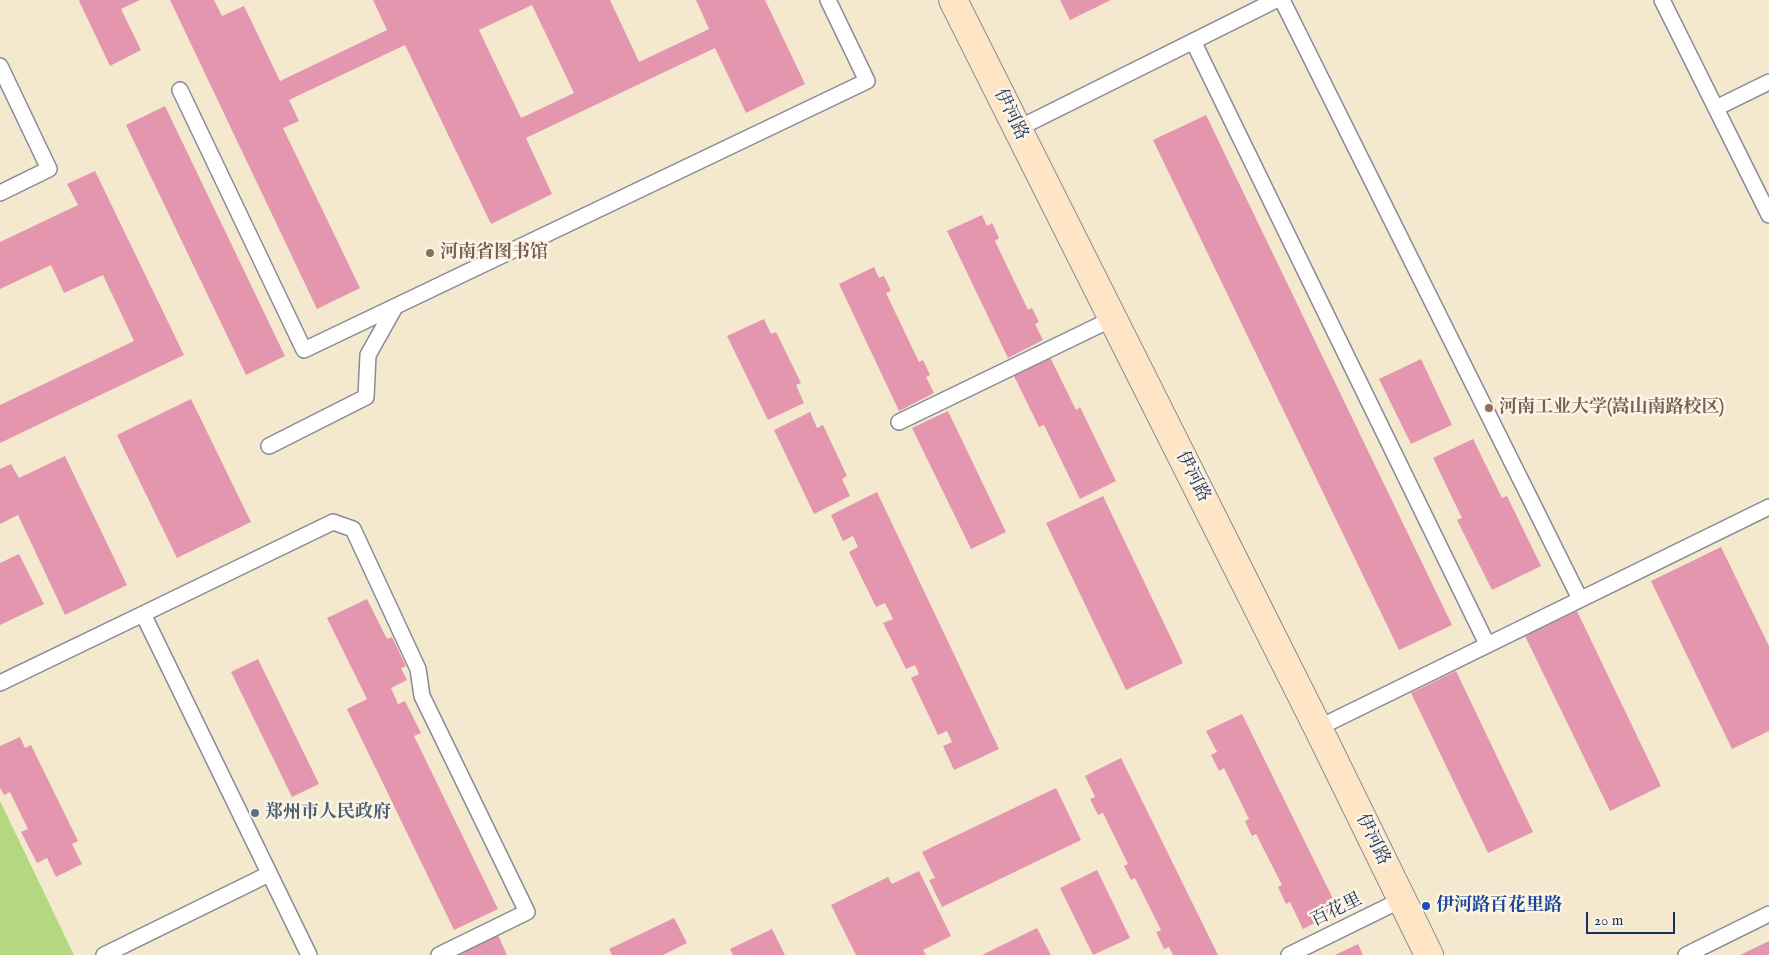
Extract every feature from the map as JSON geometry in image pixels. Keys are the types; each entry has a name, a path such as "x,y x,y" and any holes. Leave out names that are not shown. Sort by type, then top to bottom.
{"street":[{"name":"伊河路","path":"953,0 1318,728 1429,955"}],"lane":[{"path":"180,90 304,350 867,81 828,0"},
{"path":"1017,129 1276,0"},
{"path":"1282,0 1580,599"},
{"path":"1662,0 1769,215"},
{"path":"1193,41 1487,644"},
{"path":"0,66 49,169 0,193"},
{"path":"1716,108 1769,82"},
{"path":"269,446 366,397 368,355 396,306"},
{"path":"899,422 1112,319"},
{"path":"1318,728 1769,507"},
{"path":"0,683 333,522 353,528 418,669 422,696 527,912 439,955"},
{"path":"143,614 309,955"},
{"path":"104,955 269,874"},
{"name":"百花里","path":"1290,955 1401,900"},
{"path":"1686,955 1769,914"}],"green space":[{"path":"0,801 74,955 0,955"}],"building":[{"path":"80,0 140,0 121,9 141,50 110,66"},
{"path":"170,0 214,0 222,16 244,6 280,81 387,30 373,0 610,0 639,62 709,29 696,0 765,0 805,84 746,113 715,48 526,138 552,194 491,224 405,45 289,100 299,121 283,128 360,288 317,309","holes":["532,5 574,93 521,118 479,30"]},
{"path":"1060,0 1111,0 1070,20"},
{"path":"165,106 285,356 246,375 126,125"},
{"path":"1206,115 1452,625 1399,650 1153,140"},
{"path":"95,171 184,355 0,443 0,405 134,341 103,275 64,293 51,265 0,289 0,242 78,205 67,184"},
{"path":"982,215 987,226 992,223 999,238 995,241 1028,310 1032,308 1039,322 1035,324 1043,340 1008,358 947,231"},
{"path":"874,267 879,278 884,276 891,291 886,293 919,362 923,360 930,375 926,377 934,393 899,411 839,284"},
{"path":"764,319 771,334 776,332 801,383 796,385 804,403 768,420 727,336"},
{"path":"1050,357 1076,410 1080,407 1116,481 1080,499 1044,425 1039,427 1013,374"},
{"path":"1421,359 1452,425 1411,444 1379,379"},
{"path":"191,399 251,522 177,558 117,435"},
{"path":"948,411 1006,532 971,549 912,428"},
{"path":"810,412 817,428 823,425 847,476 842,479 850,496 814,514 774,430"},
{"path":"1473,439 1502,498 1507,496 1541,566 1492,590 1457,520 1462,518 1433,458"},
{"path":"65,456 127,585 65,615 18,515 0,524 0,469 11,464 19,478"},
{"path":"877,492 999,749 954,770 943,746 952,742 947,731 938,735 911,678 919,674 915,665 906,669 883,623 893,619 885,603 876,607 849,552 858,547 853,536 843,541 831,515"},
{"path":"1103,496 1183,663 1126,690 1046,523"},
{"path":"1721,547 1769,646 1769,731 1732,749 1651,581"},
{"path":"19,554 44,604 0,625 0,563"},
{"path":"367,599 387,639 392,637 406,666 401,668 407,680 391,688 398,704 405,701 421,733 414,736 498,909 454,930 347,709 367,699 327,618"},
{"path":"1577,611 1661,786 1610,811 1525,636"},
{"path":"258,659 319,784 292,797 231,672"},
{"path":"1456,671 1533,832 1488,853 1411,693"},
{"path":"1242,714 1339,911 1303,929 1290,902 1286,904 1278,887 1282,885 1256,834 1252,836 1245,821 1249,819 1224,768 1219,771 1211,755 1217,752 1206,731"},
{"path":"20,737 25,748 31,745 78,841 72,844 82,864 56,877 47,858 37,863 21,832 28,829 10,792 4,795 0,788 0,746"},
{"path":"1121,758 1218,955 1173,955 1169,947 1164,949 1156,932 1161,930 1135,878 1131,880 1124,866 1128,864 1103,813 1098,815 1090,799 1095,797 1085,776"},
{"path":"1056,788 1081,840 942,907 929,880 935,878 922,852"},
{"path":"1097,870 1130,938 1093,955 1060,888"},
{"path":"919,871 951,936 923,950 926,955 856,955 831,905 888,877 892,884"},
{"path":"674,918 687,943 663,955 612,955 609,949"},
{"path":"1037,928 1051,955 982,955"},
{"path":"772,929 785,955 733,955 730,949"},
{"path":"498,935 507,955 461,955 460,953"},
{"path":"1769,941 1769,955 1740,955"},
{"path":"1358,944 1363,955 1335,955"}],"place":[{"name":"河南省图书馆","path":"430,253"},
{"name":"河南工业大学(嵩山南路校区)","path":"1489,408"},
{"name":"郑州市人民政府","path":"255,813"},
{"name":"伊河路百花里路","path":"1426,906"}]}
